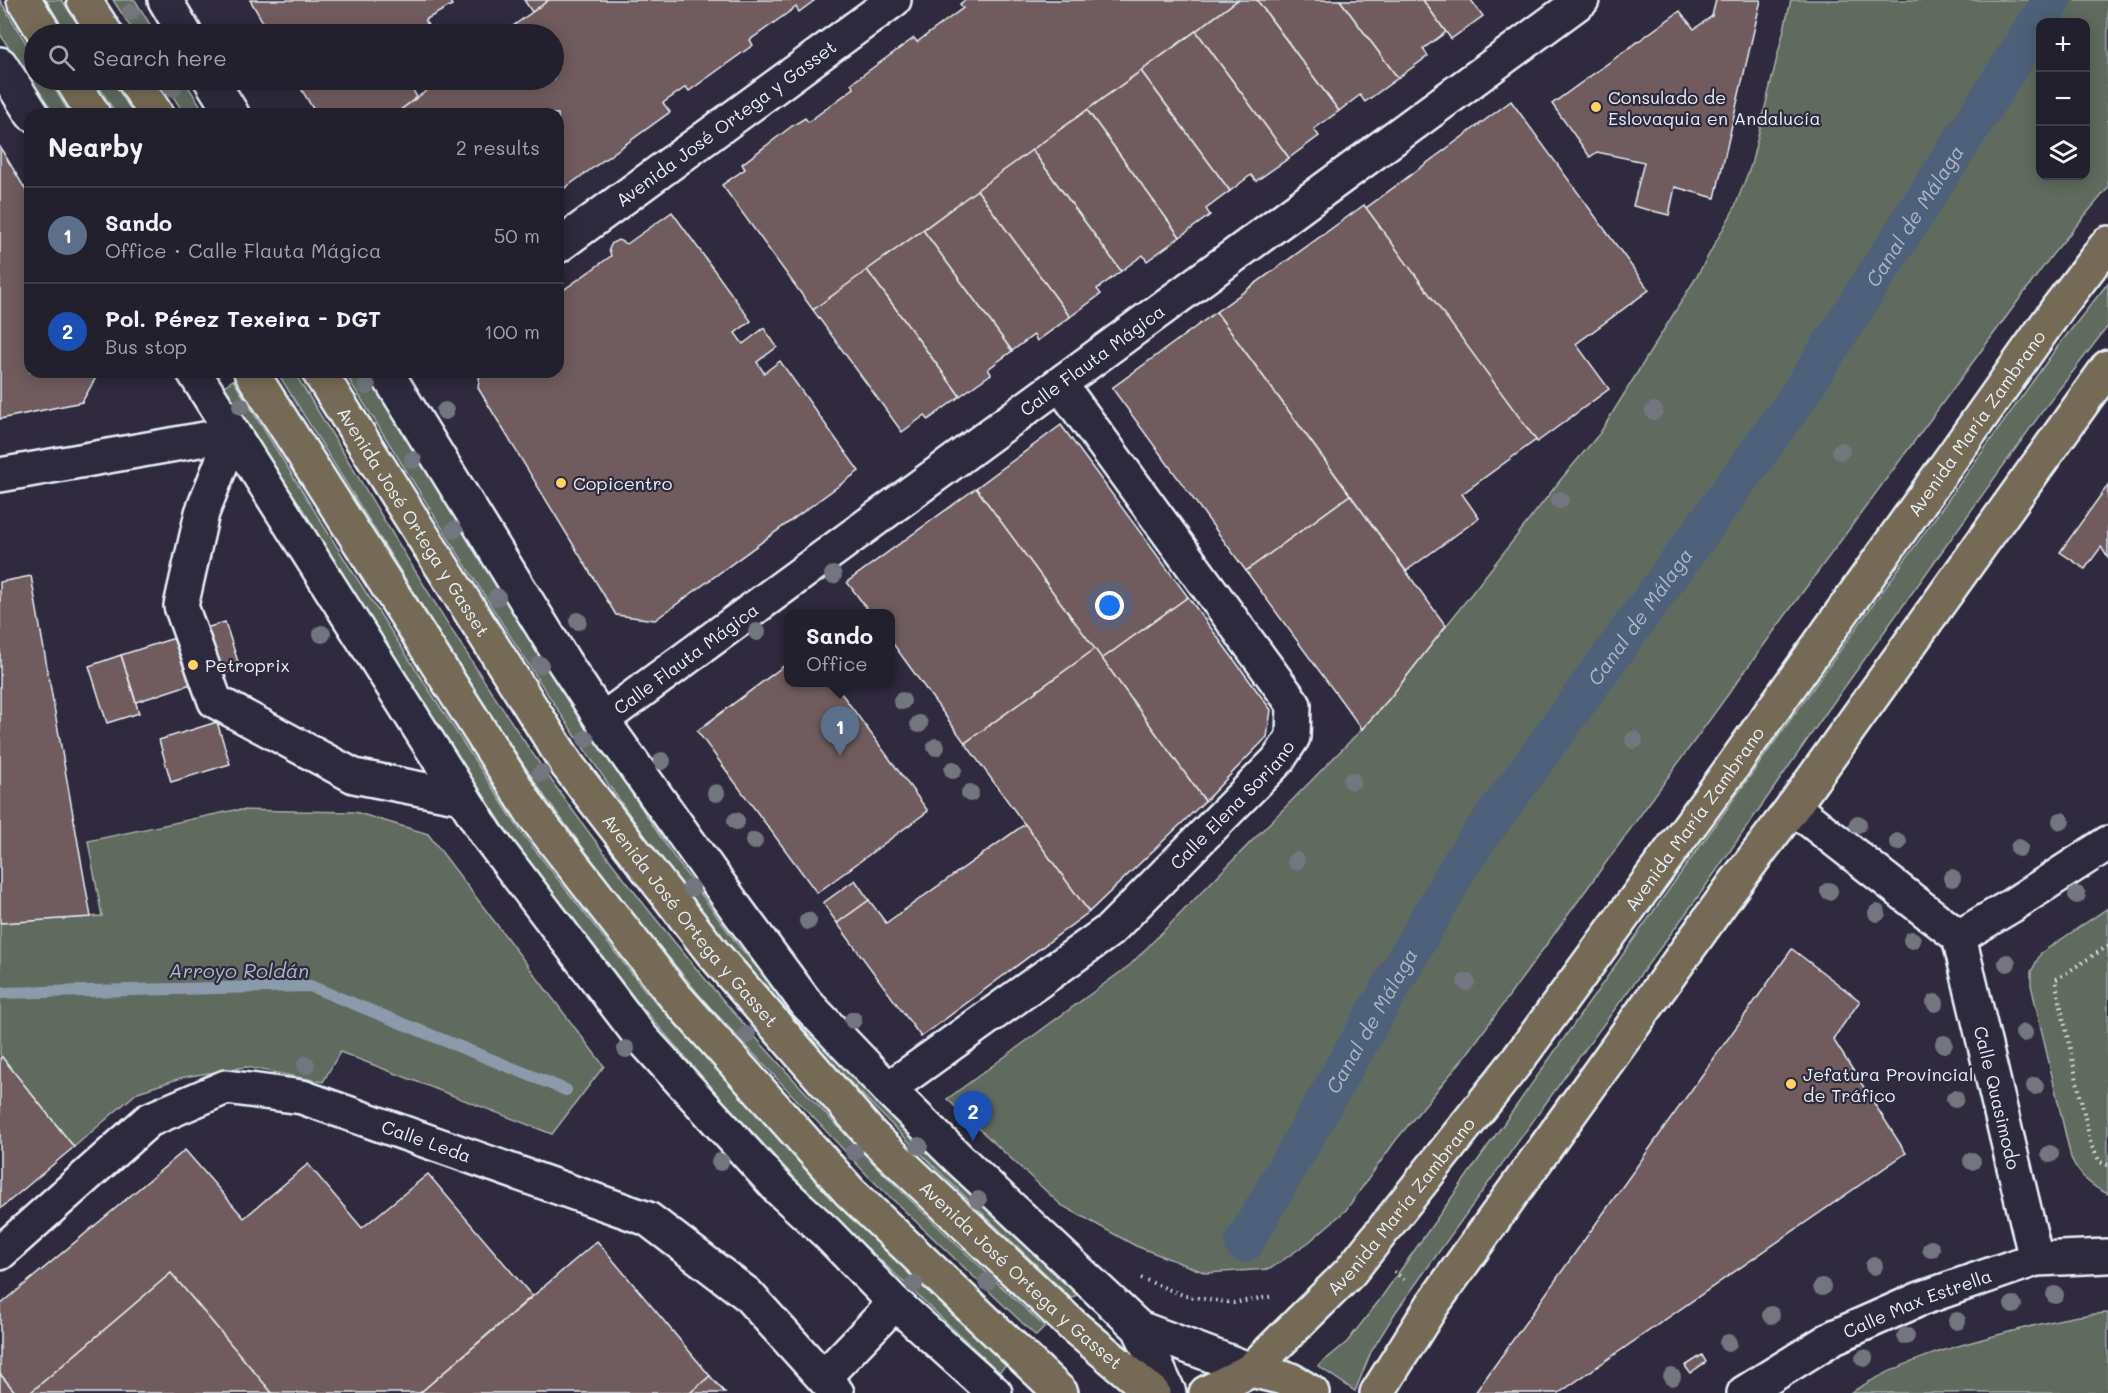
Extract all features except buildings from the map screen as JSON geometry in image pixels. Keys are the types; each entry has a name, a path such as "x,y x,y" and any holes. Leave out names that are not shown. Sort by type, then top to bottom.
{"main road":[{"path":"24,0 39,24"},
{"path":"84,0 100,24"},
{"path":"78,90 89,108"},
{"path":"140,90 152,108"},
{"name":"Avenida María Zambrano","path":"1206,1393 1251,1370 1350,1272 1517,1061 1728,774 2058,308 2108,243"},
{"path":"1377,1393 1433,1304 2108,367"},
{"path":"255,378 533,814 674,995 850,1192 1061,1393"},
{"name":"Avenida José Ortega y Gasset","path":"323,378 568,766 711,951 872,1136 1071,1324 1153,1393"},
{"path":"1251,1370 1291,1380 1312,1393"}],"street":[{"path":"165,0 179,24"},
{"name":"Avenida José Ortega y Gasset","path":"564,242 894,0"},
{"name":"Calle Flauta Mágica","path":"602,720 1060,384 1569,4"},
{"path":"0,64 28,108"},
{"path":"218,90 228,108"},
{"path":"198,378 487,835 640,1036 780,1190 827,1233 895,1303 995,1393"},
{"name":"Avenida José Ortega y Gasset","path":"390,378 602,720 806,1003 959,1159 1139,1328 1169,1393"},
{"name":"Calle Elena Soriano","path":"888,1089 1110,930 1278,760 1293,737 1294,705 1060,384"},
{"path":"0,475 233,434"},
{"path":"233,434 202,513 182,606 215,701 354,776 462,797"},
{"path":"1793,807 1959,937 2108,843"},
{"name":"Calle Quasimodo","path":"1959,937 2036,1259"},
{"name":"Calle Leda","path":"0,1253 149,1120 226,1087 302,1097 648,1219 747,1294 831,1385"},
{"name":"Calle Max Estrella","path":"1744,1393 1844,1332 1920,1299 2036,1259 2108,1256"},
{"path":"831,1385 895,1303"},
{"name":"Avenida José Ortega y Gasset","path":"1139,1328 1251,1370"}],"path":[{"path":"2108,946 2055,980 2091,1145 2100,1162 2108,1165"}],"green space":[{"path":"0,0 24,40 24,72 0,34"},
{"path":"46,0 62,0 78,24 61,24"},
{"path":"113,0 135,0 150,24 129,24"},
{"path":"1791,0 2108,0 2108,188 2052,255 1785,616 1467,1054 1396,1140 1346,1210 1309,1242 1270,1269 1206,1273 1136,1246 1061,1205 947,1099 1130,965 1389,699 1562,478 1600,433 1697,276 1734,209 1751,165"},
{"path":"35,90 55,90 66,108 46,108"},
{"path":"101,90 118,90 130,108 112,108"},
{"path":"169,90 190,90 202,108 180,108"},
{"path":"2108,283 2108,326 2044,409 1826,713 1698,897 1566,1075 1395,1313 1371,1352 1355,1391 1318,1366 1347,1342 1378,1302 1655,909 2058,346"},
{"path":"281,378 298,378 487,685 556,787 631,888 710,985 836,1125 921,1210 1045,1327 1036,1336 869,1177 707,1004 632,913 545,797 470,683"},
{"path":"348,378 371,378 590,731 674,857 738,945 809,1028 1079,1292 1072,1299 897,1130 771,997 678,881 627,811 483,593"},
{"path":"233,380 347,563 521,832 644,989 819,1183 1008,1364 999,1372 809,1193 715,1092 636,1000 510,836 335,570 221,388"},
{"path":"235,810 355,812 428,834 604,1066 552,1134 340,1052 323,1082 246,1067 184,1077 138,1092 74,1147 0,1055 0,923 102,916 88,841"},
{"path":"2108,908 2108,1194 2086,1180 2071,1158 2031,985 2031,972 2041,953"},
{"path":"2108,1313 2108,1393 1850,1393 1888,1372 1947,1349 2046,1323"}],"waterway":[{"name":"Canal de Málaga","path":"1244,1243 1463,860 1794,403 2052,0"},
{"name":"Arroyo Roldán","path":"0,993 310,986 566,1090"}],"place":[{"name":"Consulado de Eslovaquia en Andalucía","path":"1596,107"},
{"name":"Copicentro","path":"561,483"},
{"name":"Petroprix","path":"193,665"},
{"name":"Sando","path":"840,756"},
{"name":"Jefatura Provincial de Tráfico","path":"1791,1084"},
{"name":"Pol. Pérez Texeira - DGT","path":"973,1141"}]}
